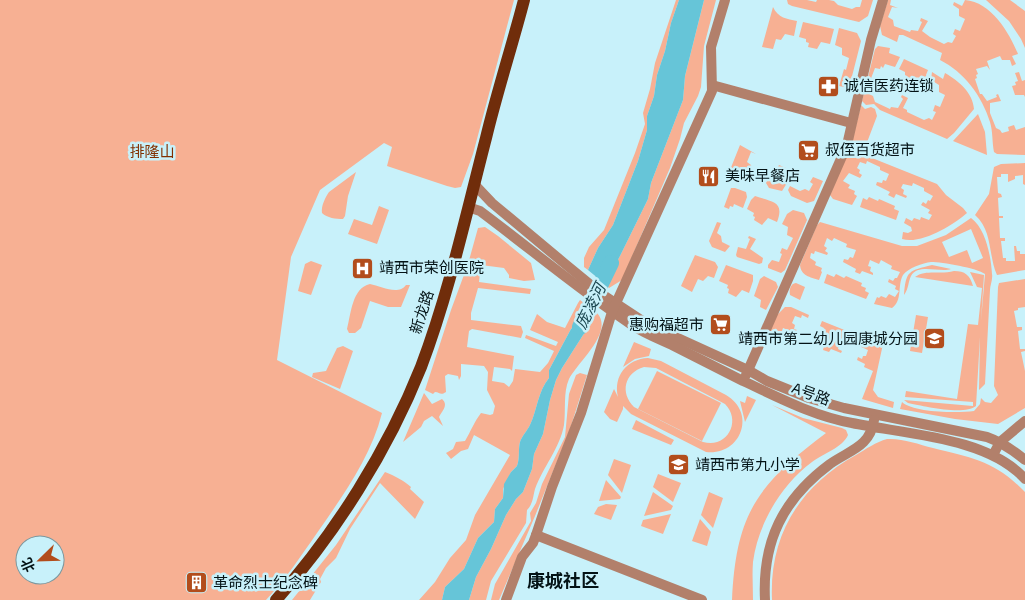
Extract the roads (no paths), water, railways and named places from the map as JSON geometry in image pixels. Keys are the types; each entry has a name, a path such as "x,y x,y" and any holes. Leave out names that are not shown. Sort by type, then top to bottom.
{"main road":[{"name":"新龙路","path":"281,600 312,563 369,482 414,394 453,282 526,0"},
{"name":"新龙路","path":"276,600 310,560 356,493 370,471 400,414 423,360 471,209"}],"street":[{"path":"506,600 522,557 533,543 552,487 581,413 615,308 712,91 711,46 725,0"},
{"path":"744,381 847,145 871,40 883,0"},
{"path":"712,85 851,122"},
{"path":"477,187 570,275"},
{"path":"471,209 489,218 570,275"},
{"name":"A号路","path":"570,275 615,308 748,370 767,381 828,404 875,415 959,430 1000,442 1025,460"},
{"name":"A号路","path":"615,308 634,326 744,381 814,413 852,423 960,444 993,455 1009,465 1025,479"},
{"path":"765,600 767,554 777,526 787,507 810,480 868,438 875,415"},
{"path":"993,455 1000,442 1025,421"},
{"path":"536,534 676,595 702,600"}],"water":[{"path":"679,0 704,0 685,76 683,100 651,183 648,199 605,284 588,270 598,248 613,225 638,161 647,130 647,116 654,96 657,75"},
{"path":"584,303 595,311 592,321 556,380 543,434 534,454 532,469 523,492 506,515 476,577 469,600 442,600 445,587 464,569 478,538 494,522 495,509 503,498 504,484 517,466 520,442 530,425 542,389 549,378 549,370 571,329 578,322 578,316"}],"waterway":[{"name":"庞凌河","path":"580,327 611,263"}],"place":[{"name":"诚信医药连锁","path":"828,86"},
{"name":"叔侄百货超市","path":"809,150"},
{"name":"美味早餐店","path":"709,176"},
{"name":"靖西市荣创医院","path":"363,268"},
{"name":"惠购福超市","path":"720,325"},
{"name":"靖西市第二幼儿园康城分园","path":"934,339"},
{"name":"靖西市第九小学","path":"679,465"},
{"name":"革命烈士纪念碑","path":"197,583"}],"district":[{"name":"康城社区","path":"563,581"}],"park label":[{"name":"排隆山","path":"152,152"}]}
